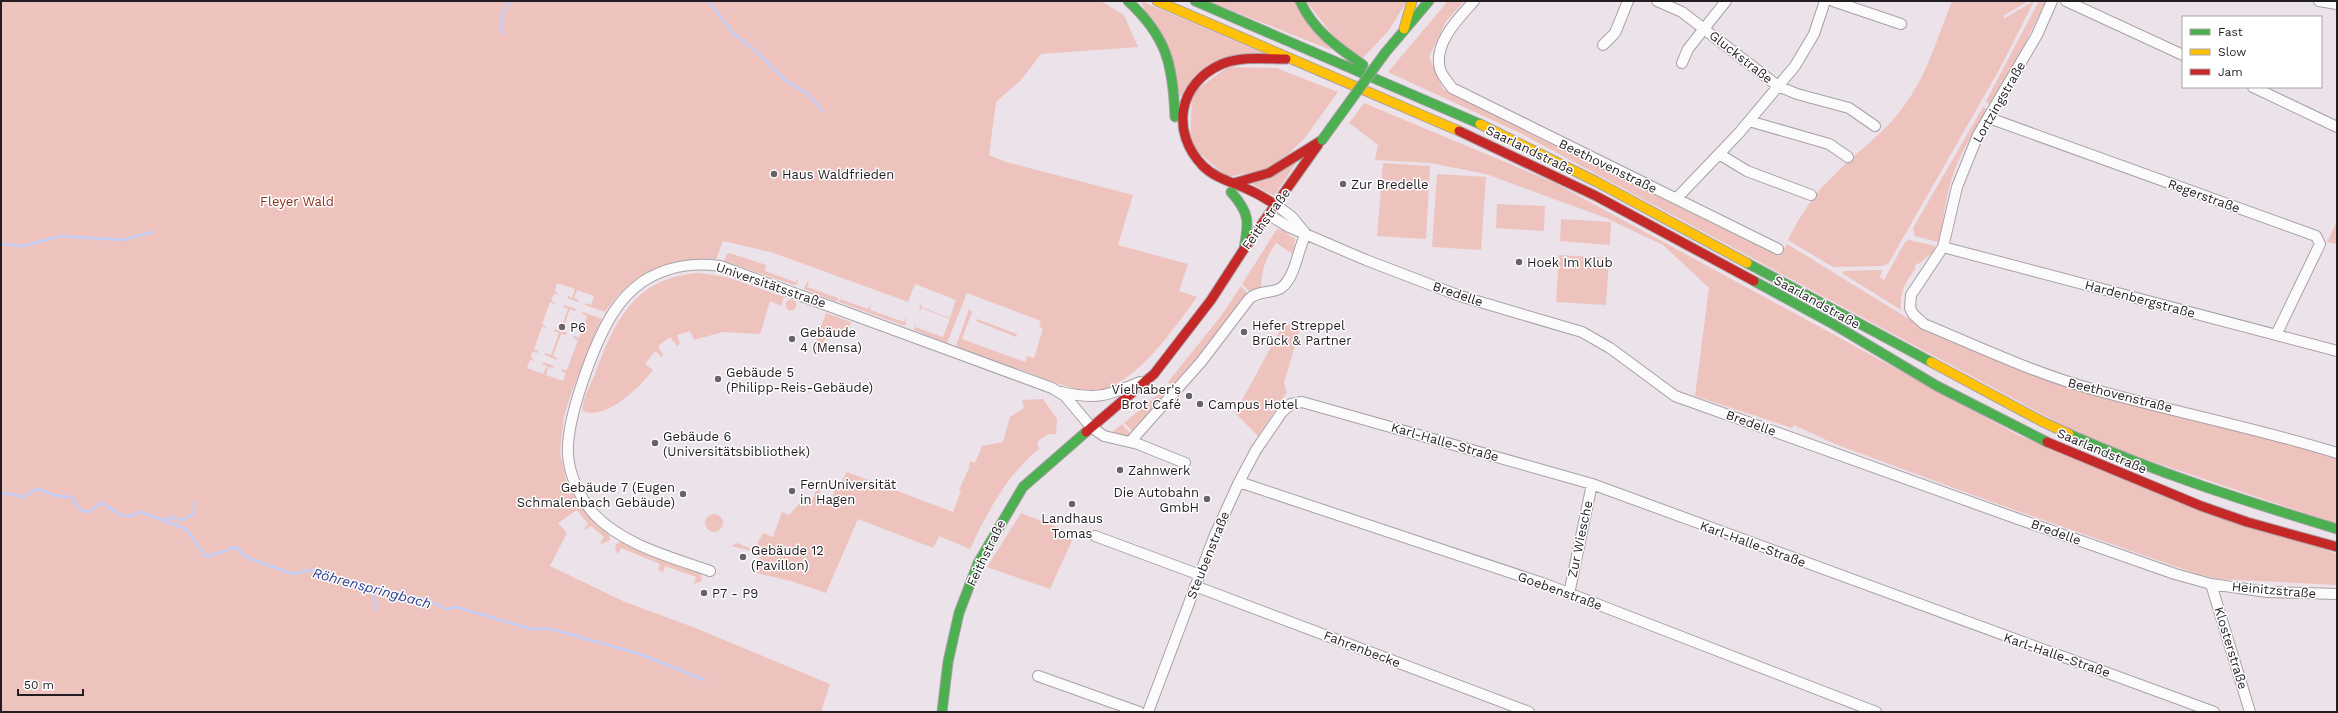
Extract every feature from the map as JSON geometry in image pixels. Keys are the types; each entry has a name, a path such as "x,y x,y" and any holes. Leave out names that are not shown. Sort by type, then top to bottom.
{"main road":[{"path":"1128,1 1149,19 1168,49 1173,72 1176,129 1184,153 1200,172 1232,188 1276,205"},
{"name":"Saarlandstraße","path":"1157,1 1495,147 1596,196 1833,324 1937,386 2038,438 2125,476 2201,506 2247,522 2337,547"},
{"path":"1195,1 1399,89"},
{"path":"1300,1 1313,25 1329,40 1399,89"},
{"path":"1404,29 1412,1"},
{"name":"Feithstraße","path":"942,712 948,662 959,613 969,584 989,543 1010,506 1024,488 1092,427 1151,378 1196,322 1244,249 1261,210 1276,205 1385,53 1429,1"},
{"path":"1261,210 1203,166 1186,142 1182,117 1185,98 1190,89 1203,75 1225,63 1244,60 1291,59"},
{"name":"Saarlandstraße","path":"1399,89 1502,134 1598,182 2043,422 2132,462 2240,500 2337,529"},
{"path":"1232,188 1264,176 1322,140"},
{"path":"1232,188 1246,209 1249,217 1244,249"}],"street":[{"name":"Beethovenstraße","path":"1474,1 1457,18 1442,46 1440,66 1444,76 1452,88 1778,249"},
{"path":"1603,45 1614,33 1628,1"},
{"name":"Gluckstraße","path":"1657,1 1682,12 1778,86 1797,94 1849,108 1875,126"},
{"name":"Gluckstraße","path":"1682,63 1688,49 1703,28 1726,1"},
{"path":"1676,199 1749,121 1796,66 1814,34 1825,1"},
{"path":"1833,1 1901,24"},
{"name":"Lortzingstraße","path":"1913,314 1910,308 1911,295 1943,247 1957,186 1978,135 2037,35 2052,1"},
{"path":"2066,1 2182,55"},
{"path":"2319,1 2337,4"},
{"path":"2254,88 2337,127"},
{"name":"Regerstraße","path":"1989,118 2316,236 2320,244 2276,336"},
{"path":"1749,121 1829,144 1848,157"},
{"path":"1719,154 1747,171 1811,195"},
{"name":"Bredelle","path":"1276,205 1292,217 1306,234"},
{"name":"Bredelle","path":"1261,210 1289,228 1366,260 1460,296 1582,332 1610,348 1675,396 2148,564 2211,584"},
{"path":"1130,442 1201,362 1249,299 1257,294 1278,289 1285,284 1291,274 1300,245 1306,234"},
{"name":"Hardenbergstraße","path":"1943,247 2337,351"},
{"name":"Universitätsstraße","path":"710,571 640,544 617,533 605,524 594,513 577,487 568,454 568,434 573,414 587,371 609,319 630,292 642,282 658,274 676,267 691,265 720,266 1060,392 1082,397 1096,397 1110,394 1151,378"},
{"name":"Beethovenstraße","path":"1913,314 1924,324 2046,375 2086,387 2288,437 2337,453"},
{"name":"Universitätsstraße","path":"1060,392 1092,427"},
{"name":"Karl-Halle-Straße","path":"1286,408 1295,402 1302,402 1592,484 2214,712"},
{"name":"Steubenstraße","path":"1148,712 1214,537 1239,482 1256,450 1286,408"},
{"path":"1092,427 1107,437 1130,442 1185,462"},
{"name":"Goebenstraße","path":"1239,482 1569,594 1876,712"},
{"name":"Zur Wiesche","path":"1569,594 1592,484"},
{"path":"1095,536 1200,575"},
{"name":"Heinitzstraße","path":"2211,584 2267,592 2337,594"},
{"name":"Klosterstraße","path":"2211,584 2250,712"},
{"name":"Fahrenbecke","path":"1195,586 1529,712"},
{"path":"1038,676 1139,712"}],"green space":[{"name":"Fleyer Wald","path":"1,1 1101,1 1124,15 1138,47 1041,54 1021,80 996,102 989,155 1006,162 1133,195 1118,245 1188,264 1179,291 1197,297 1167,337 1142,365 1129,376 1114,385 1092,391 1055,383 1030,373 983,358 956,346 969,309 972,312 962,339 1025,362 1027,356 1034,358 1043,329 1039,327 1041,321 967,293 947,343 914,330 915,322 915,327 943,337 950,319 922,308 919,311 921,303 922,307 950,318 956,300 915,284 908,302 771,252 723,241 716,259 682,261 653,269 628,286 605,312 585,305 586,303 591,305 594,296 577,290 574,298 579,300 578,302 567,298 568,296 572,298 575,289 557,283 555,291 559,295 554,294 551,300 556,304 550,302 542,324 547,328 542,327 534,349 538,351 538,353 532,352 531,357 535,361 530,360 527,368 543,374 547,366 542,364 543,362 554,366 553,368 548,367 546,375 563,381 566,373 561,371 562,369 567,370 578,340 573,338 574,336 579,338 587,316 582,314 583,312 602,319 572,391 564,416 560,452 567,484 586,513 609,534 610,540 602,544 600,543 604,537 591,526 585,530 584,529 588,524 577,510 558,523 567,533 550,566 625,602 693,627 830,684 821,712 1,712"},
{"path":"1141,1 1268,55 1245,54 1180,97"},
{"path":"1208,1 1294,1 1331,50"},
{"path":"1306,1 1407,1 1389,30 1363,58 1335,38"},
{"path":"1448,1 1464,1 1445,23 1429,57 1443,89 1780,256 1787,244 1909,319 2047,378 2286,442 2337,458 2337,524 2092,441 1520,133 1388,72"},
{"path":"1952,1 2028,1 2003,16 2005,18 2034,1 1999,70 1888,264 1882,266 1833,267 1788,240 1802,214 1813,198 1842,167 1888,125 1904,106 1926,68"},
{"path":"2039,1 2046,1 2012,70 1990,106 1986,101"},
{"path":"1228,67 1276,68 1338,92 1304,139 1274,168 1227,177 1190,145 1192,93"},
{"path":"1364,103 1555,183 2018,435 2337,554 2337,585 2219,579 2197,574 1981,498 1835,444 1794,425 1792,428 1695,396 1709,288 1663,245 1606,218 1486,174 1430,163 1375,160 1378,145 1349,123"},
{"path":"1983,107 1988,109 1963,151 1952,178 1946,202 1940,241 1937,242 1915,236 1913,228"},
{"path":"1300,157 1274,196 1252,184"},
{"path":"1383,163 1430,166 1426,239 1377,236"},
{"path":"1437,174 1486,177 1481,250 1432,247"},
{"path":"1497,204 1545,206 1544,231 1496,228"},
{"path":"1561,219 1611,222 1610,245 1560,241"},
{"path":"2337,221 2337,244 2327,242"},
{"path":"1277,229 1282,230 1295,239 1293,254 1276,243 1265,264 1261,288 1250,292 1242,284"},
{"path":"1909,240 1935,246 1933,252 1919,264 1917,263 1914,267 1916,268 1906,282 1901,298 1901,310 1842,273 1844,271 1882,270 1880,277 1884,280 1905,242"},
{"path":"729,253 766,265 765,271 795,282 799,278 797,284 794,285 724,261 726,255"},
{"path":"1559,255 1609,258 1606,305 1556,302"},
{"path":"698,273 727,277 784,297 781,306 770,301 761,332 758,334 723,332 694,340 690,331 677,335 680,343 677,346 670,337 658,346 663,355 662,357 655,351 645,364 653,370 640,385 622,401 602,411 592,413 583,411 583,402 611,337 620,320 630,306 643,293 658,283 676,277"},
{"path":"809,281 807,287 838,298 837,302 804,289"},
{"path":"1241,286 1248,294 1196,362 1174,387 1168,382 1221,316"},
{"path":"791,299 795,301 797,305 795,309 791,311 787,309 785,305 787,301"},
{"path":"840,299 868,309 871,305 870,310 904,322 906,317 906,325 902,325 839,302"},
{"path":"563,305 576,309 575,311 570,309 562,331 567,333 566,335 561,334 553,356 557,358 557,360 545,355 545,353 551,355 559,333 554,331 555,329 560,331 568,309 563,307"},
{"path":"826,313 851,322 846,338 828,331 819,355 812,352"},
{"path":"977,319 1017,334 1016,337 976,321"},
{"path":"1284,323 1300,328 1284,383 1287,392 1258,436 1235,413"},
{"path":"1168,386 1171,389 1132,431 1124,423"},
{"path":"1043,399 1057,419 1056,434 1048,434 1037,442 1039,449 1027,459 1007,482 991,508 970,549 939,536 933,548 858,519 826,593 791,581 756,573 760,553 731,546 737,543 754,550 763,533 773,537 782,512 789,515 799,504 802,497 812,501 820,481 823,482 817,500 829,505 836,487 839,486 847,472 953,512 961,491 959,490 970,466 970,461 975,463 982,446 1003,442 1010,417 1024,408 1022,400"},
{"path":"1122,424 1130,433 1126,437 1111,433"},
{"path":"1021,513 1075,534 1050,589 987,567"},
{"path":"714,514 720,517 723,523 720,529 714,532 708,529 705,523 708,517"},
{"path":"622,541 701,573 702,579 700,582 694,584 696,577 665,566 663,572 658,570 660,564 621,548 618,554 615,550 616,544"}],"waterway":[{"path":"502,33 502,17 510,1"},
{"path":"709,1 731,31 760,55 786,81 808,94 823,111"},
{"path":"1,244 23,246 61,236 123,240 153,232"},
{"name":"Röhrenspringbach","path":"1,494 6,493 24,497 34,490 40,489 57,496 71,497 80,510 88,512 101,503 123,516 134,515 141,512 186,529 206,557 236,547 246,557 293,574 311,570 367,587 388,590 407,599 426,599 445,609 457,607 531,629 551,629 640,654 704,680"},
{"path":"165,519 171,517 181,520 186,518 195,512 194,502"},
{"path":"367,587 374,597 377,610"}],"traffic: fast":[{"path":"1128,1 1152,27 1165,53 1170,67 1175,117"},
{"path":"1195,1 1480,124"},
{"path":"1300,1 1305,11 1319,29 1335,44 1363,65"},
{"path":"1385,53 1429,1"},
{"path":"1322,140 1385,53"},
{"path":"1231,192 1245,212 1247,232 1244,249"},
{"path":"1747,263 1931,362"},
{"path":"1754,281 1833,324 1937,386 2047,442"},
{"path":"942,712 948,662 959,613 978,563 1023,487 1086,432"},
{"path":"2069,434 2168,474 2337,529"}],"traffic: slow":[{"path":"1157,1 1459,131"},
{"path":"1404,29 1412,1"},
{"path":"1480,124 1597,182 1747,263"},
{"path":"1931,362 2043,422 2069,434"}],"traffic: jam":[{"path":"1276,205 1254,192 1218,177 1203,166 1193,153 1186,138 1183,124 1184,109 1188,96 1196,83 1207,72 1222,64 1230,61 1246,59 1286,59"},
{"path":"1459,131 1596,196 1754,281"},
{"path":"1234,183 1269,173 1322,140"},
{"path":"1086,432 1154,374 1211,300 1244,249 1318,145"},
{"path":"2047,442 2201,506 2247,522 2337,547"}],"place":[{"name":"Haus Waldfrieden","path":"774,174"},
{"name":"Zur Bredelle","path":"1343,184"},
{"name":"Hoek Im Klub","path":"1519,262"},
{"name":"P6","path":"562,327"},
{"name":"Hefer Streppel Brück & Partner","path":"1244,332"},
{"name":"Gebäude 4 (Mensa)","path":"792,339"},
{"name":"Gebäude 5 (Philipp-Reis-Gebäude)","path":"718,379"},
{"name":"Vielhaber's Brot Café","path":"1189,396"},
{"name":"Campus Hotel","path":"1200,404"},
{"name":"Gebäude 6 (Universitätsbibliothek)","path":"655,443"},
{"name":"Zahnwerk","path":"1120,470"},
{"name":"FernUniversität in Hagen","path":"792,491"},
{"name":"Gebäude 7 (Eugen Schmalenbach Gebäude)","path":"683,494"},
{"name":"Die Autobahn GmbH","path":"1207,499"},
{"name":"Landhaus Tomas","path":"1072,504"},
{"name":"Gebäude 12 (Pavillon)","path":"743,557"},
{"name":"P7 - P9","path":"704,593"}]}
